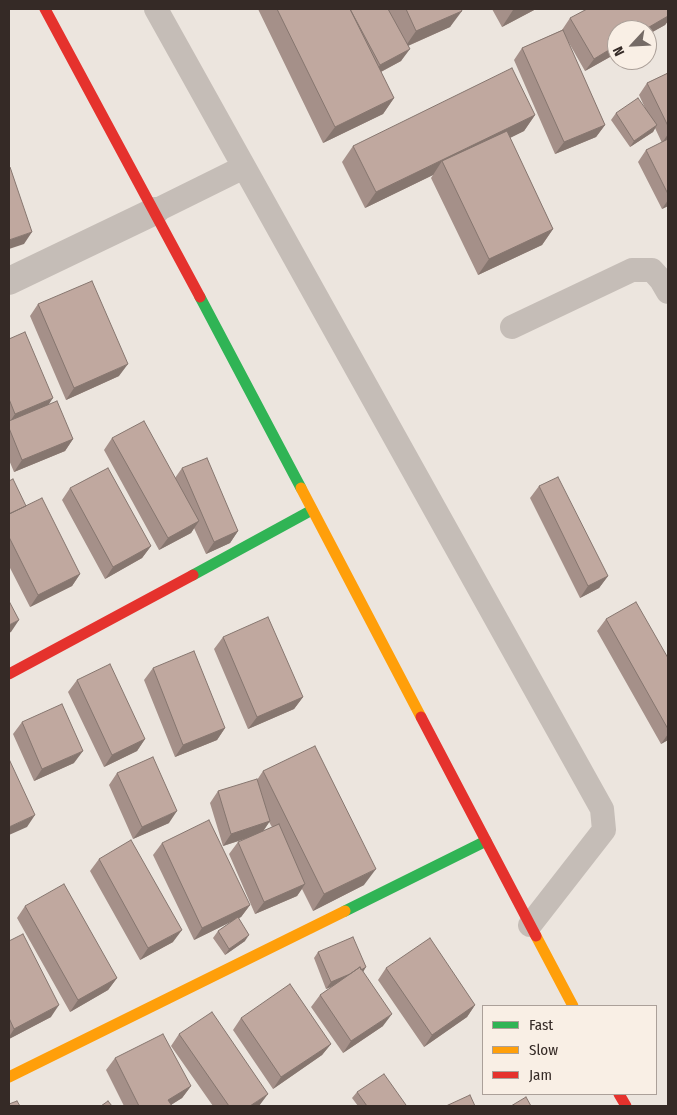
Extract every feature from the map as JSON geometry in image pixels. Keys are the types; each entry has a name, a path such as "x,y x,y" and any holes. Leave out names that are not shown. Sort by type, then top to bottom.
{"main road":[{"path":"45,9 155,211 572,1005"},
{"path":"9,674 312,510"},
{"path":"9,1077 486,841"},
{"path":"620,1095 626,1106"}],"street":[{"path":"9,281 155,211"}],"lane":[{"path":"156,9 602,809 604,830 530,925"},
{"path":"155,211 244,167"},
{"path":"512,327 632,270 652,270 662,280 668,292"}],"building":[{"path":"277,9 350,9 394,98 335,127"},
{"path":"350,9 388,9 410,49 380,65"},
{"path":"406,9 461,9 462,11 416,31"},
{"path":"587,9 668,9 668,16 657,22 657,20 607,20 607,51 594,59 570,18"},
{"path":"563,30 605,125 564,142 522,48"},
{"path":"512,68 535,115 376,192 353,146"},
{"path":"668,73 668,126 647,83"},
{"path":"638,98 657,125 634,141 616,113"},
{"path":"507,131 553,229 489,259 442,161"},
{"path":"668,139 668,194 646,150"},
{"path":"9,167 32,232 9,240"},
{"path":"92,281 128,364 74,388 38,304"},
{"path":"25,332 53,398 15,414 9,399 9,339"},
{"path":"57,401 73,439 22,460 9,428 9,421"},
{"path":"144,421 199,521 168,538 112,438"},
{"path":"207,458 238,531 214,542 182,468"},
{"path":"108,468 151,546 113,567 70,488"},
{"path":"558,477 608,576 588,586 539,486"},
{"path":"13,479 26,506 9,514 9,481"},
{"path":"42,498 80,574 38,595 9,537 9,514"},
{"path":"9,601 19,620 9,625"},
{"path":"636,602 668,658 668,729 606,619"},
{"path":"268,617 303,697 257,717 223,637"},
{"path":"194,651 225,728 183,745 153,668"},
{"path":"110,664 145,739 112,755 77,680"},
{"path":"62,704 83,751 42,769 22,722"},
{"path":"315,746 376,869 324,894 263,771"},
{"path":"153,757 177,811 142,827 117,773"},
{"path":"9,759 35,815 9,827"},
{"path":"257,779 270,821 231,834 218,791"},
{"path":"209,820 250,905 202,928 162,843"},
{"path":"279,824 305,884 264,902 238,842"},
{"path":"131,840 182,930 148,948 99,859"},
{"path":"64,884 117,978 78,1000 25,906"},
{"path":"238,917 249,935 229,949 218,931"},
{"path":"23,934 59,1005 14,1029 9,1018 9,941"},
{"path":"353,937 366,967 361,970 360,967 350,974 331,982 318,952"},
{"path":"430,938 475,1005 432,1035 386,968"},
{"path":"360,967 392,1014 351,1041 320,995"},
{"path":"290,984 331,1044 281,1077 241,1018"},
{"path":"212,1012 268,1094 250,1106 229,1106 179,1034"},
{"path":"163,1034 191,1086 168,1100 172,1106 139,1106 115,1058"},
{"path":"384,1074 406,1105 367,1106 357,1092"},
{"path":"470,1095 475,1106 446,1106"},
{"path":"526,1097 531,1106 511,1106"},
{"path":"17,1101 20,1106 9,1106 9,1104"},
{"path":"108,1101 112,1106 101,1106"}],"traffic: fast":[{"path":"200,297 301,488"},
{"path":"193,575 312,510"},
{"path":"345,911 486,841"}],"traffic: slow":[{"path":"301,488 421,717"},
{"path":"9,1077 345,911"},
{"path":"536,936 572,1005"}],"traffic: jam":[{"path":"45,9 200,297"},
{"path":"9,674 193,575"},
{"path":"421,717 536,936"},
{"path":"620,1095 626,1106"}]}
